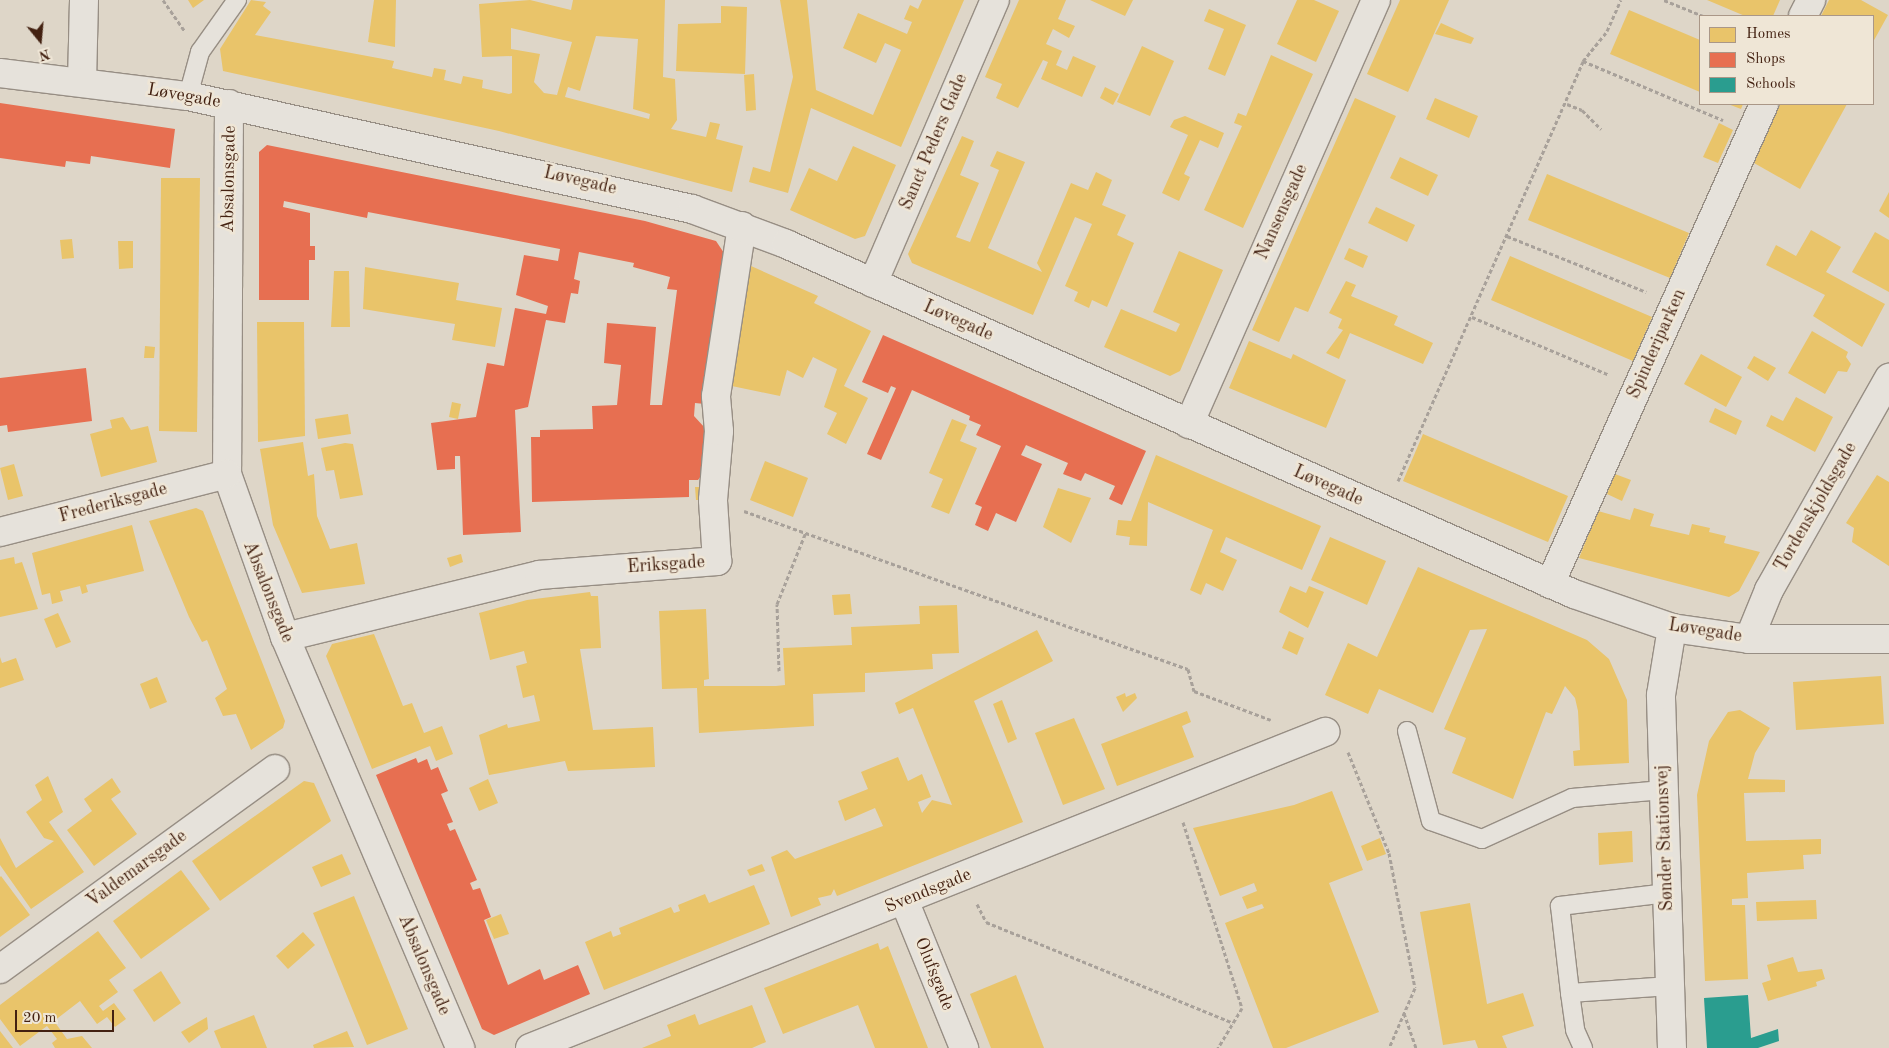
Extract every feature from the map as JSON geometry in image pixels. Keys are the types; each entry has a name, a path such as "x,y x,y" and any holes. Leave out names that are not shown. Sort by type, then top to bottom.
{"street":[{"path":"82,82 84,0"},
{"name":"Sanct Peders Gade","path":"873,283 995,0"},
{"name":"Nansensgade","path":"1189,424 1376,0"},
{"path":"1804,15 1811,0"},
{"name":"Løvegade","path":"0,73 188,96 638,194 742,226 1550,584 1672,628 1749,639 1889,638"},
{"name":"Absalonsgade","path":"230,104 226,474 285,637 460,1048"},
{"name":"Spinderiparken","path":"1550,584 1764,105"},
{"name":"Eriksgade","path":"285,637 539,575 717,561 713,500 719,431 716,396 742,226"},
{"name":"Tordenskjoldsgade","path":"1749,639 1769,590 1889,378"},
{"name":"Frederiksgade","path":"0,532 226,474"},
{"name":"Sønder Stationsvej","path":"1672,628 1661,695 1672,1048"},
{"name":"Svendsgade","path":"530,1048 1325,732"},
{"name":"Valdemarsgade","path":"0,969 275,769"},
{"name":"Olufsgade","path":"904,900 964,1048"}],"lane":[{"path":"188,96 200,52 237,0"},
{"path":"1407,731 1431,821 1482,839 1572,798 1663,790"},
{"path":"1583,1048 1575,1030 1560,906 1667,893"},
{"path":"1570,993 1670,986"}],"path":[{"path":"163,0 200,52"},
{"path":"1385,512 1566,104 1583,61 1607,31 1621,0"},
{"path":"1664,0 1701,15"},
{"path":"1583,61 1751,132"},
{"path":"1566,104 1582,110 1601,129"},
{"path":"1508,236 1675,304"},
{"path":"1472,317 1638,387"},
{"path":"713,500 1188,669 1194,691 1278,723"},
{"path":"779,671 777,604 806,532"},
{"path":"1325,732 1343,740 1389,853 1414,988 1389,1048"},
{"path":"1174,792 1242,1008 1218,1048"},
{"path":"964,876 986,922 1233,1023"},
{"path":"1404,1012 1416,1048"}],"building: Homes":[{"path":"188,0 204,0 193,8"},
{"path":"251,0 266,2 263,6 271,12 255,35 394,61 392,68 432,77 434,68 446,70 444,80 461,84 463,76 483,80 482,88 509,94 512,93 512,56 482,57 479,4 530,0 571,10 573,0 665,0 663,77 675,79 677,120 671,129 706,137 710,122 720,124 716,139 743,146 732,192 499,131 223,71 220,49","holes":["511,28 572,42 557,95 544,93 534,82 540,54 511,49","596,36 638,39 633,109 650,114 649,119 565,97 568,87 580,91"]},
{"path":"374,0 396,0 395,47 368,42"},
{"path":"780,0 807,0 816,90 873,115 901,50 885,43 876,63 843,48 858,13 907,34 912,22 904,19 910,5 918,9 922,0 964,0 901,147 811,108 788,193 749,182 753,167 770,172 793,77"},
{"path":"1019,0 1066,0 1058,19 1075,26 1069,38 1053,29 1046,44 1062,51 1056,65 1067,70 1073,56 1096,66 1082,97 1041,79 1048,62 1043,60 1018,108 996,98 1002,84 985,77"},
{"path":"1090,0 1133,0 1125,16"},
{"path":"1297,0 1314,0 1339,11 1316,62 1277,44"},
{"path":"1400,0 1449,0 1408,92 1367,74"},
{"path":"1707,0 1780,0 1773,15 1743,15"},
{"path":"1829,0 1861,0 1888,15 1874,40 1874,15 1822,15"},
{"path":"721,6 747,7 745,74 676,71 678,24 721,23"},
{"path":"1209,9 1246,25 1225,76 1208,69 1224,29 1204,21"},
{"path":"1629,10 1699,40 1699,92 1610,54"},
{"path":"1441,23 1474,38 1471,44 1435,34"},
{"path":"1142,46 1174,61 1150,116 1117,102"},
{"path":"1271,55 1313,74 1243,228 1204,210 1242,126 1234,123 1238,113 1246,116"},
{"path":"754,74 756,110 746,111 744,75"},
{"path":"1105,87 1119,94 1113,105 1100,98"},
{"path":"1355,98 1396,116 1308,312 1295,307 1279,342 1252,330"},
{"path":"1435,98 1478,116 1469,138 1426,119"},
{"path":"1731,105 1743,105 1741,109"},
{"path":"1780,105 1846,105 1800,189 1754,163"},
{"path":"1185,116 1224,133 1218,148 1200,140 1184,174 1190,177 1179,201 1162,193 1188,135 1170,127 1174,120"},
{"path":"1719,123 1733,130 1718,163 1703,157"},
{"path":"962,136 974,141 960,175 979,183 956,237 970,242 999,170 990,166 997,151 1025,162 988,248 1042,272 1037,263 1071,183 1088,190 1096,172 1112,180 1102,205 1126,215 1117,235 1134,243 1107,307 1092,300 1089,308 1074,301 1078,292 1065,286 1092,224 1075,217 1033,315 912,263 908,254"},
{"path":"853,146 896,165 865,236 855,239 790,210 809,168 837,181"},
{"path":"1400,157 1438,175 1428,196 1390,178"},
{"path":"1547,174 1689,233 1670,278 1528,220"},
{"path":"161,178 200,178 197,432 159,431"},
{"path":"1889,192 1889,218 1879,211"},
{"path":"1376,207 1415,225 1407,242 1368,223"},
{"path":"1811,230 1841,247 1826,272 1885,304 1862,347 1813,316 1825,295 1766,265 1776,245 1796,256"},
{"path":"1875,232 1889,240 1889,292 1852,272"},
{"path":"72,239 74,258 62,259 60,240"},
{"path":"118,241 133,241 133,268 119,269"},
{"path":"1349,248 1368,256 1363,268 1344,259"},
{"path":"1179,251 1223,270 1180,371 1170,376 1104,347 1121,309 1176,332 1180,324 1153,312"},
{"path":"1510,256 1652,317 1633,361 1491,300"},
{"path":"751,266 818,296 814,303 871,331 844,386 868,398 846,444 827,434 837,413 824,407 837,369 813,357 803,378 787,370 780,396 727,385 742,320 736,317"},
{"path":"365,267 459,283 456,300 502,308 495,347 452,340 455,324 363,309"},
{"path":"334,271 349,271 350,327 331,327"},
{"path":"1346,281 1356,285 1351,296 1398,316 1394,325 1433,343 1423,364 1350,333 1339,359 1326,353 1343,330 1338,328 1342,319 1329,313"},
{"path":"257,322 304,322 305,436 258,442"},
{"path":"1812,331 1848,352 1846,357 1851,364 1847,372 1838,371 1825,394 1788,373"},
{"path":"1249,341 1291,359 1293,354 1346,380 1326,428 1229,388"},
{"path":"145,346 155,347 154,358 144,358"},
{"path":"1701,354 1742,377 1726,407 1684,384"},
{"path":"1754,356 1776,368 1768,381 1747,368"},
{"path":"1796,397 1833,417 1815,452 1766,426 1771,415 1783,421"},
{"path":"452,402 461,404 458,419 449,417"},
{"path":"1715,408 1742,421 1736,435 1709,422"},
{"path":"348,414 351,434 318,439 315,419"},
{"path":"123,417 131,430 148,426 157,462 101,477 90,434 112,428 110,420"},
{"path":"952,419 967,425 960,441 977,448 949,514 931,507 943,479 929,473"},
{"path":"1423,434 1568,496 1548,542 1403,481"},
{"path":"303,442 308,476 314,474 317,516 330,549 357,543 365,584 302,593 273,525 260,449"},
{"path":"345,443 353,444 363,495 340,499 334,470 326,471 321,448"},
{"path":"1156,455 1321,526 1302,570 1226,537 1220,552 1237,560 1223,591 1206,583 1201,595 1190,590 1213,530 1148,502 1147,546 1129,545 1130,537 1116,535 1118,520 1131,521"},
{"path":"765,461 808,478 793,517 750,500"},
{"path":"14,464 23,496 8,500 0,468"},
{"path":"1615,474 1631,480 1622,501 1607,494"},
{"path":"1877,475 1889,482 1889,566 1852,542 1854,528 1846,523"},
{"path":"695,487 705,487 706,500 696,500"},
{"path":"1058,488 1091,498 1071,543 1043,527"},
{"path":"196,508 203,511 285,721 283,728 251,750 236,714 223,716 215,698 227,689 207,640 202,642 189,617 149,521"},
{"path":"1634,508 1654,514 1650,526 1689,535 1692,524 1710,528 1709,532 1726,536 1724,543 1760,552 1739,591 1729,597 1579,558 1598,511 1630,520"},
{"path":"132,525 144,571 86,585 88,592 82,594 80,586 60,591 63,601 52,604 50,593 42,595 32,553"},
{"path":"1330,537 1386,561 1367,605 1311,580"},
{"path":"461,554 463,562 450,567 447,558"},
{"path":"14,557 15,564 22,562 38,609 0,617 0,560"},
{"path":"1418,567 1587,640 1609,659 1627,700 1629,763 1574,766 1573,751 1580,750 1578,711 1575,698 1565,686 1552,714 1546,712 1513,799 1452,773 1466,738 1444,729 1487,629 1470,630 1433,713 1379,689 1368,714 1325,695 1348,643 1377,657"},
{"path":"1290,586 1306,593 1309,586 1324,592 1308,628 1279,612"},
{"path":"590,592 591,596 598,596 601,648 580,649 593,730 653,727 655,767 568,771 565,761 489,775 479,735 507,724 508,728 540,721 534,695 523,698 516,666 527,663 524,651 490,660 479,613 527,600"},
{"path":"850,594 852,614 834,615 832,595"},
{"path":"957,605 959,653 932,654 933,669 865,673 865,692 813,694 814,726 699,733 697,688 662,689 659,611 706,609 709,679 704,680 704,686 776,686 785,685 783,648 852,645 851,627 920,624 919,606"},
{"path":"58,613 71,642 56,648 44,619"},
{"path":"1037,630 1053,661 974,701 1023,822 837,896 834,889 831,895 818,898 821,905 791,917 771,857 787,850 795,859 883,826 875,808 845,821 838,801 868,789 861,772 898,757 908,781 922,774 931,797 918,802 922,813 932,800 952,805 913,708 899,714 895,703"},
{"path":"1289,631 1304,638 1297,655 1282,648"},
{"path":"374,634 403,706 412,703 424,733 442,726 453,754 436,761 430,746 372,769 326,656 332,644"},
{"path":"0,657 2,663 16,658 24,680 0,688"},
{"path":"1881,676 1884,724 1796,730 1793,682"},
{"path":"157,677 167,702 150,709 140,684"},
{"path":"1125,693 1126,697 1135,693 1137,698 1123,712 1116,697"},
{"path":"1002,700 1017,739 1008,743 993,704"},
{"path":"1740,710 1770,728 1755,753 1748,779 1785,780 1785,792 1744,793 1746,841 1821,839 1821,854 1803,855 1804,869 1747,873 1748,898 1732,899 1732,905 1745,905 1748,979 1705,981 1697,795 1709,741 1728,712"},
{"path":"1187,711 1191,722 1182,726 1194,757 1117,786 1101,744"},
{"path":"1074,718 1105,789 1063,805 1035,733"},
{"path":"48,776 63,812 49,822 84,872 31,909 0,865 0,838 16,868 54,841 44,838 26,812 42,800 35,785"},
{"path":"112,778 121,792 111,799 137,834 94,866 67,830 92,811 84,799"},
{"path":"488,779 498,803 479,811 469,788"},
{"path":"304,781 314,783 331,821 220,901 192,861"},
{"path":"1332,791 1363,870 1329,883 1379,1012 1286,1048 1273,1048 1225,923 1264,908 1262,904 1247,909 1242,897 1257,891 1254,883 1220,896 1193,828 1294,805"},
{"path":"1632,831 1633,862 1599,865 1598,833"},
{"path":"1380,838 1386,854 1367,861 1361,846"},
{"path":"342,854 351,874 321,887 312,867"},
{"path":"762,864 765,871 750,876 747,870"},
{"path":"181,870 210,909 141,959 113,921"},
{"path":"0,877 30,915 0,937"},
{"path":"754,885 770,924 604,990 585,942 611,931 613,937 621,934 619,928 671,907 674,913 680,911 678,905 705,894 709,903"},
{"path":"354,896 408,1029 367,1045 313,913"},
{"path":"1816,900 1817,919 1757,921 1756,902"},
{"path":"1470,903 1487,1004 1523,993 1534,1026 1502,1036 1507,1048 1478,1048 1475,1040 1443,1045 1420,912"},
{"path":"501,914 509,934 494,939 486,920"},
{"path":"98,931 126,968 109,980 118,992 99,1006 103,1011 114,1003 126,1019 115,1027 107,1017 97,1024 80,1001 54,1021 67,1039 82,1036 92,1048 55,1048 52,1043 57,1039 47,1026 20,1046 0,1019 0,1005"},
{"path":"303,932 315,945 288,969 276,956"},
{"path":"878,943 880,950 888,946 928,1048 875,1048 858,1005 783,1034 764,988"},
{"path":"1793,957 1798,972 1822,969 1825,979 1816,982 1817,986 1768,1001 1762,983 1771,980 1767,965"},
{"path":"161,971 181,1003 154,1022 133,990"},
{"path":"1016,975 1044,1048 991,1048 970,994"},
{"path":"752,1005 766,1042 752,1048 642,1048 671,1036 667,1025 695,1014 699,1025"},
{"path":"254,1015 267,1048 221,1048 214,1031"},
{"path":"207,1017 208,1029 189,1043 181,1032"},
{"path":"0,1031 13,1048 0,1048"},
{"path":"347,1031 354,1047 314,1048 313,1045"}],"building: Shops":[{"path":"0,103 175,129 170,168 91,156 90,164 66,161 65,167 0,158"},
{"path":"267,145 645,221 716,241 724,253 705,404 695,403 694,416 705,428 705,471 698,480 689,480 689,497 532,502 531,437 540,437 540,430 593,429 592,406 617,405 621,365 604,363 607,323 656,327 650,405 662,405 677,290 667,289 670,277 633,267 634,263 579,252 574,279 580,281 578,294 571,293 565,323 546,320 528,407 515,410 521,532 463,535 460,456 455,456 455,469 437,470 431,423 476,417 487,363 504,366 515,308 546,314 548,306 516,295 524,255 558,261 560,249 368,212 367,218 284,201 283,207 310,213 310,246 315,246 315,260 309,260 309,300 259,300 259,152"},
{"path":"883,335 1146,451 1122,505 1109,499 1115,486 1085,473 1081,481 1063,474 1068,463 1026,445 1021,455 1042,464 1016,522 996,513 988,531 975,525 982,507 975,504 1001,446 976,435 981,425 969,420 970,416 912,390 881,460 867,454 896,388 891,386 888,393 862,382"},
{"path":"86,368 92,421 8,432 7,425 0,426 0,378"},
{"path":"416,758 418,763 427,759 431,770 438,767 448,791 441,794 453,822 447,824 450,831 455,829 477,880 470,883 473,890 480,888 491,917 484,920 508,985 540,969 544,980 578,965 590,994 494,1035 482,1029 376,775"}],"building: Schools":[{"path":"1748,995 1751,1038 1778,1029 1779,1041 1758,1048 1707,1048 1704,998"}]}
